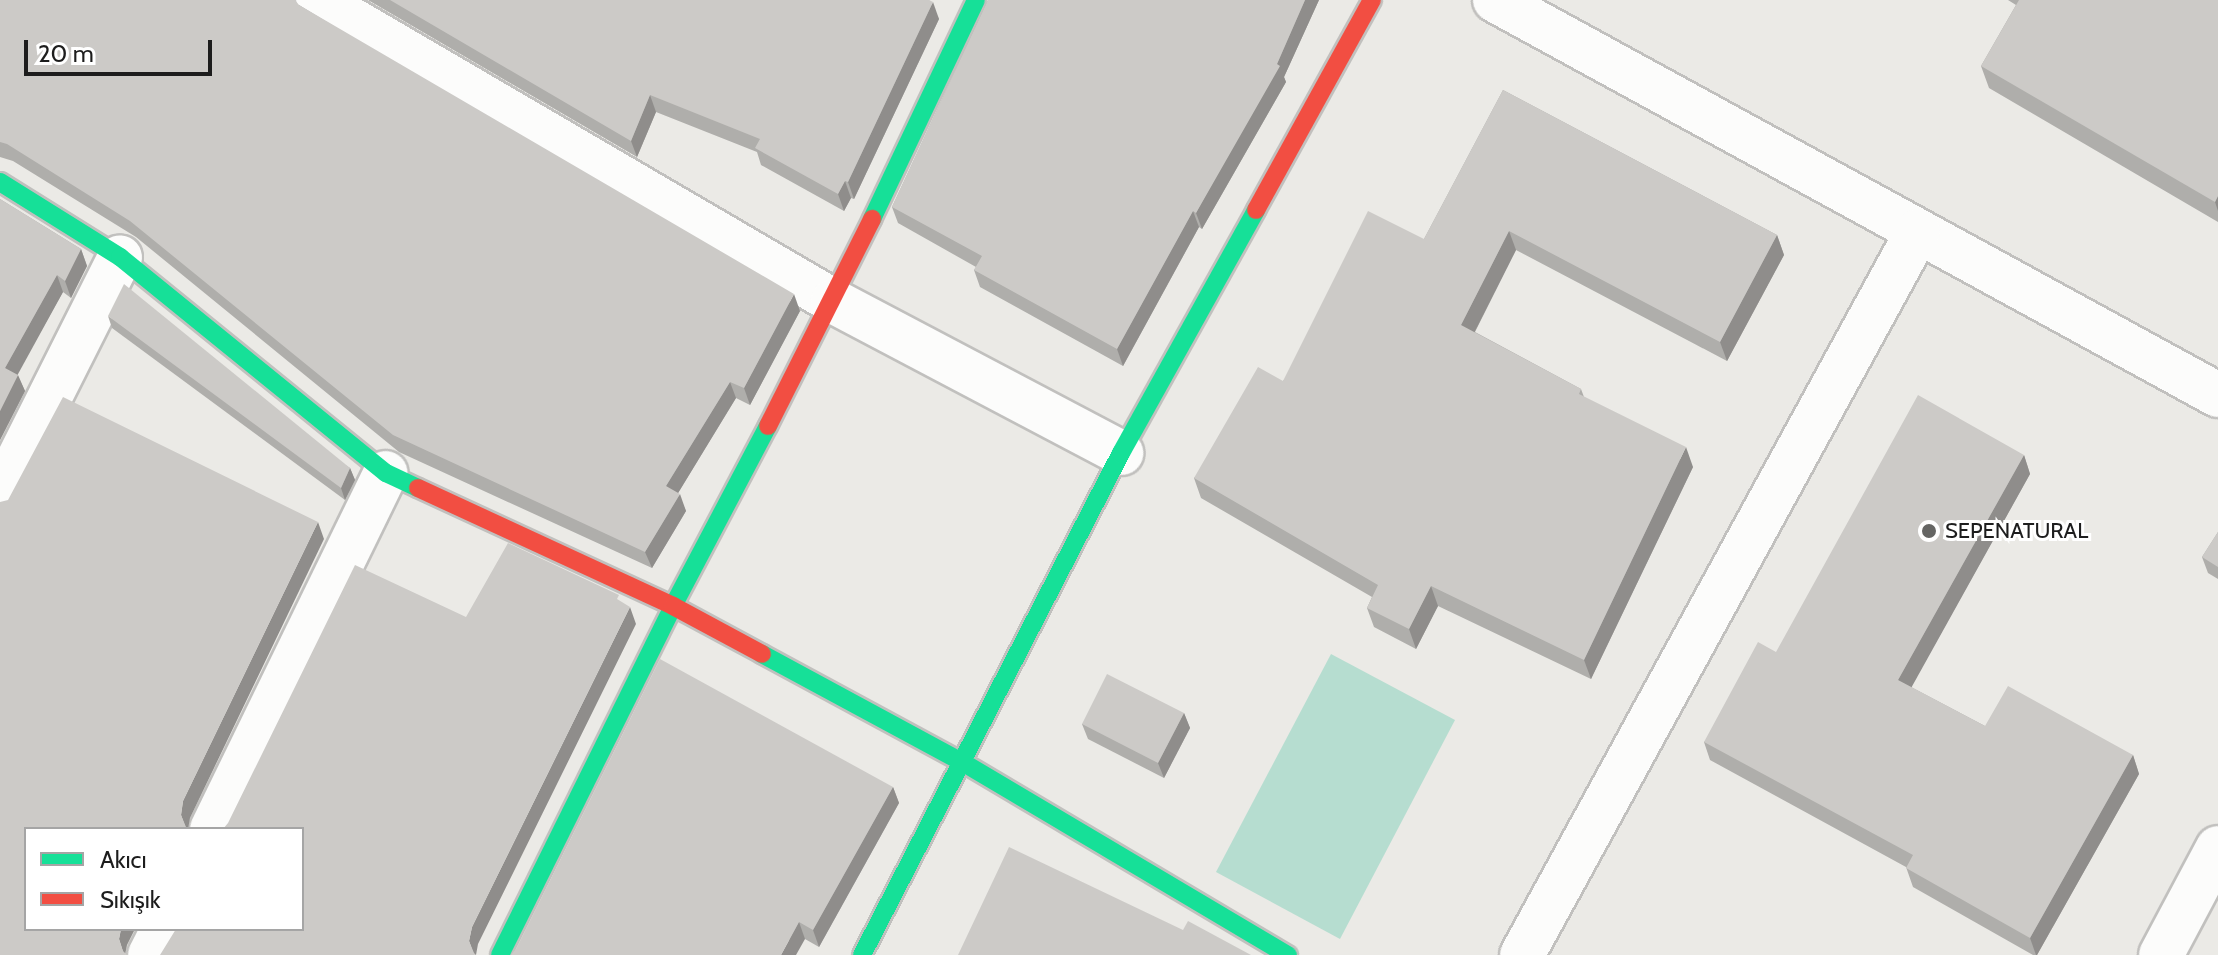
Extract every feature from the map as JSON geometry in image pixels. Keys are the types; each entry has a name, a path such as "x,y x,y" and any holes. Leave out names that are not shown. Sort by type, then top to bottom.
{"street":[{"path":"318,0 833,301 1121,453"},
{"path":"500,955 673,606 833,301 976,0"},
{"path":"862,955 964,763 1121,453 1372,0"},
{"path":"1495,0 2218,395"},
{"path":"0,182 120,257 386,473 673,606 964,763 1288,955"},
{"path":"1522,955 1918,231"},
{"path":"0,496 120,257"},
{"path":"213,827 386,473"},
{"path":"2161,955 2218,848"},
{"path":"150,955 162,931"}],"green space":[{"path":"1331,654 1455,720 1340,939 1216,872"}],"building":[{"path":"0,0 295,0 794,294 744,388 730,382 666,486 680,494 645,552 393,435 130,221 0,142"},
{"path":"390,0 933,2 848,182 845,181 838,194 755,148 760,139 650,95 631,141"},
{"path":"988,0 1305,0 1277,64 1280,66 1196,213 1193,211 1117,349 974,270 982,256 892,207"},
{"path":"2019,0 2218,0 2218,196 2215,202 1981,66"},
{"path":"1503,90 1777,235 1720,342 1509,231 1461,325 1581,389 1579,394 1686,447 1584,660 1431,586 1409,629 1367,608 1378,585 1194,478 1258,367 1283,381 1368,211 1424,239"},
{"path":"0,199 81,249 65,281 57,275 5,368 18,375 0,411"},
{"path":"124,284 350,468 341,488 108,316"},
{"path":"1918,395 2024,455 1898,680 1985,726 2008,686 2133,755 2030,938 1906,868 1913,855 1704,742 1758,642 1776,652"},
{"path":"63,397 318,522 183,801 181,815 186,827 24,827 24,931 121,931 119,939 127,955 0,955 0,502 8,500"},
{"path":"2218,532 2218,567 2202,557"},
{"path":"508,543 619,595 617,599 630,607 472,927 469,941 476,955 160,955 175,931 304,931 304,827 225,827 355,565 466,617"},
{"path":"660,659 893,787 813,930 799,922 781,955 511,955 516,949"},
{"path":"1107,674 1184,713 1158,763 1082,724"},
{"path":"1009,847 1183,930 1188,921 1251,955 958,955"}],"traffic: fast":[{"path":"872,219 976,0"},
{"path":"0,182 120,257 386,473 418,488"},
{"path":"862,955 1121,453 1256,210"},
{"path":"500,955 673,606 768,426"},
{"path":"762,654 964,763 1288,955"}],"traffic: jam":[{"path":"1256,210 1372,0"},
{"path":"768,426 872,219"},
{"path":"418,488 673,606 762,654"}],"place":[{"name":"SEPENATURAL","path":"1929,531"}]}
